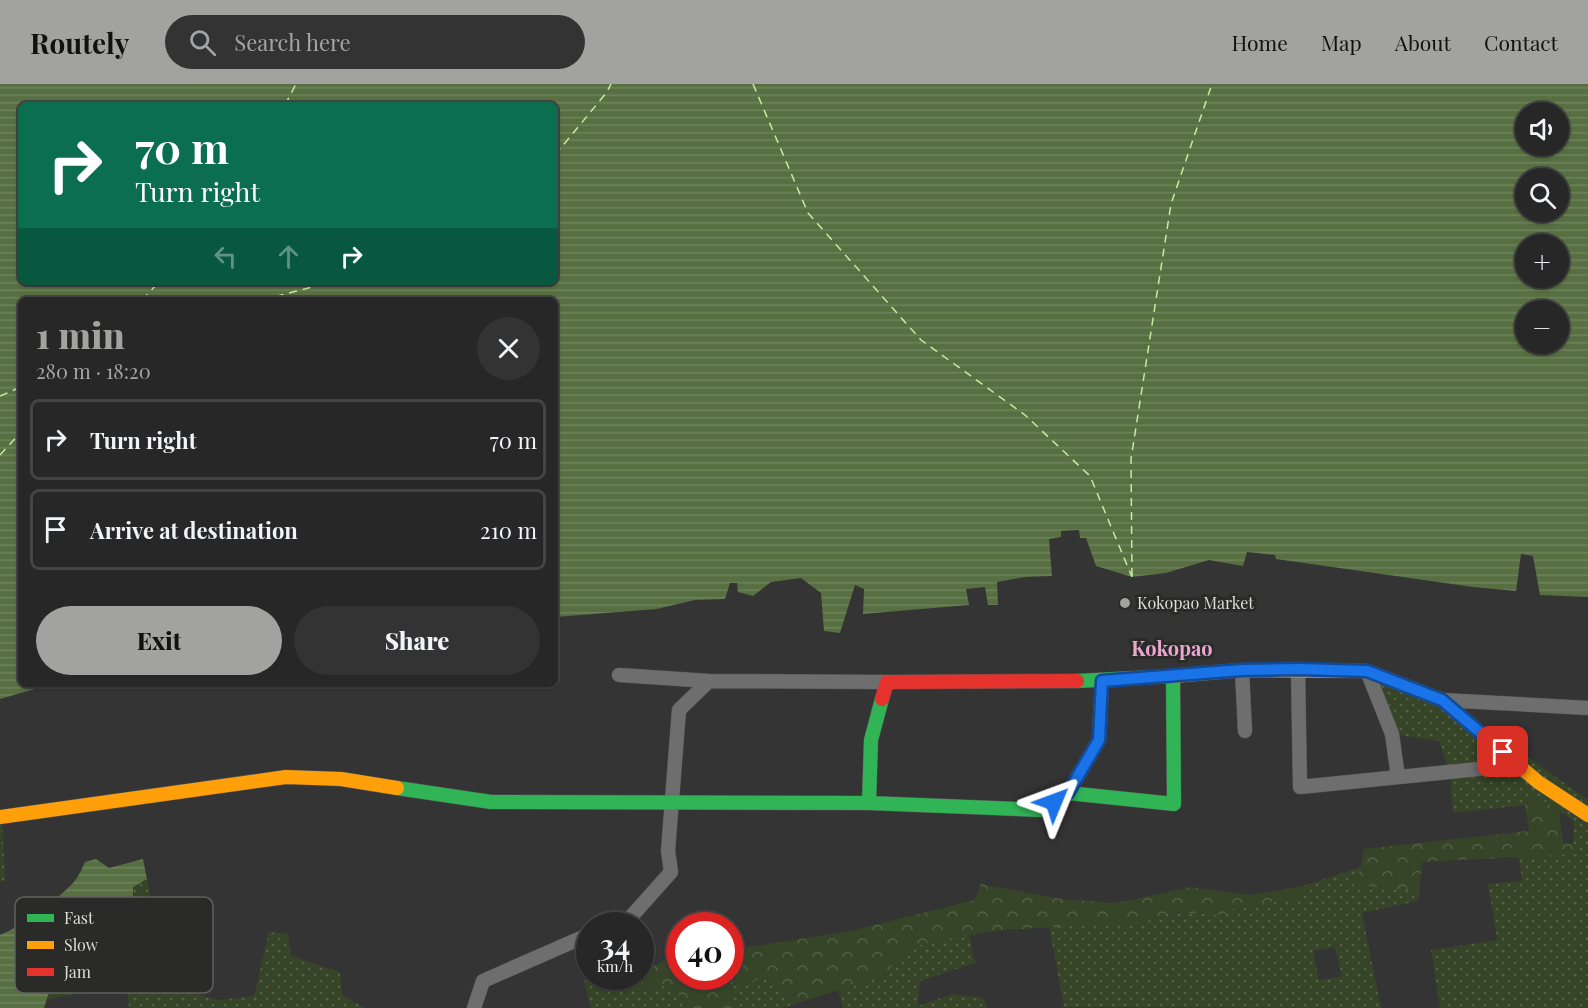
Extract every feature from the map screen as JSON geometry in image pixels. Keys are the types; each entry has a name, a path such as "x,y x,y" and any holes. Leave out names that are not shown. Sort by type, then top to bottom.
{"street":[{"path":"1298,669 1300,787 1518,765"},
{"path":"1242,670 1245,731"},
{"path":"619,675 709,681 1102,681 1242,670 1367,671 1442,700 1588,708"},
{"path":"1367,671 1392,734 1398,777"},
{"path":"1068,793 1174,804 1173,676"},
{"path":"635,912 671,872 668,851 679,710 709,681"},
{"path":"0,817 286,777 341,779 491,802 869,803 1040,810 1068,793 1099,740 1102,681"},
{"path":"869,803 871,741 886,682"},
{"path":"1442,700 1538,782 1588,815"},
{"path":"474,1008 483,981 576,940"}],"green space":[{"path":"1367,671 1442,700 1519,764 1528,757 1588,800 1588,1008 1440,1008 1431,950 1497,940 1488,884 1522,881 1519,857 1577,853 1573,844 1574,821 1538,797 1525,805 1453,813 1450,773 1439,741 1392,734"},
{"path":"1538,797 1559,811 1563,843 1573,844 1578,854 1422,862 1419,891 1353,885 1361,867 1364,849 1529,831 1525,805"},
{"path":"2,816 5,881 0,881 0,817"},
{"path":"1361,867 1354,885 1419,891 1418,901 1362,913 1381,1008 1064,1007 1049,926 1147,921 1171,912 1223,915 1235,908 1301,897 1303,886","holes":["1335,947 1342,976 1319,980 1313,951"]},
{"path":"147,879 150,897 133,897 133,886"},
{"path":"981,884 1061,899 1116,903 1191,887 1251,895 1303,886 1302,897 1235,908 1223,915 1171,912 1147,921 992,931 906,948 885,975 795,1004 771,976 744,983 744,948 850,931 975,900"},
{"path":"269,932 288,934 291,956 340,972 342,995 365,1008 129,1008 128,993 194,993 218,1000 254,996"},
{"path":"969,935 975,963 920,981 918,1006 953,994 983,998 987,1008 843,1008 838,990 885,975 906,948"},
{"path":"666,960 666,985 654,988 654,966"},
{"path":"772,976 795,1004 783,1008 735,1008 732,990 744,990 744,984"},
{"path":"666,985 666,990 676,990 688,1008 591,1008 586,990 636,990 636,992 654,990 654,988"},
{"path":"676,990 732,990 735,1008 688,1008"},
{"path":"49,993 84,993 47,999"}],"shaded area":[{"path":"0,84 1588,84 1588,597 1540,595 1533,556 1521,554 1516,591 1276,559 1275,555 1247,552 1243,566 1209,560 1166,573 1132,577 1096,566 1086,538 1080,538 1079,530 1061,531 1061,537 1049,539 1052,576 1025,577 997,582 998,605 988,605 985,587 966,589 969,605 863,614 864,589 855,585 840,633 824,631 821,593 801,578 771,582 753,596 738,592 737,583 730,583 725,599 695,600 657,609 558,617 558,297 18,297 18,687 42,687 0,699"},
{"path":"96,859 109,868 143,859 147,879 133,887 133,897 58,897 73,883 85,862"},
{"path":"15,927 15,993 49,993 44,1008 0,1008 0,935"}],"ferry route":[{"path":"287,102 296,84"},
{"path":"558,151 607,92 611,84"},
{"path":"753,84 808,213 921,340 1025,415 1090,476 1132,577"},
{"path":"1132,576 1131,459 1171,204 1212,84"},
{"path":"145,297 156,285"},
{"path":"274,297 320,285"},
{"path":"0,396 18,388"},
{"path":"0,455 18,435"}],"traffic: fast":[{"path":"869,803 1040,810 1068,793 1174,804 1173,676 1077,681"},
{"path":"397,788 491,802 869,803 871,740 882,699"}],"traffic: slow":[{"path":"1173,676 1242,670 1367,671 1442,700 1538,782 1588,815"},
{"path":"0,817 286,777 341,779 397,788"}],"traffic: jam":[{"path":"882,699 887,682 1077,681"}],"place":[{"name":"Kokopao Market","path":"1125,603"}],"district":[{"name":"Kokopao","path":"1172,649"}],"route":[{"path":"1054,802 1068,793 1099,740 1102,681 1242,670 1367,671 1442,700 1503,752"}]}
